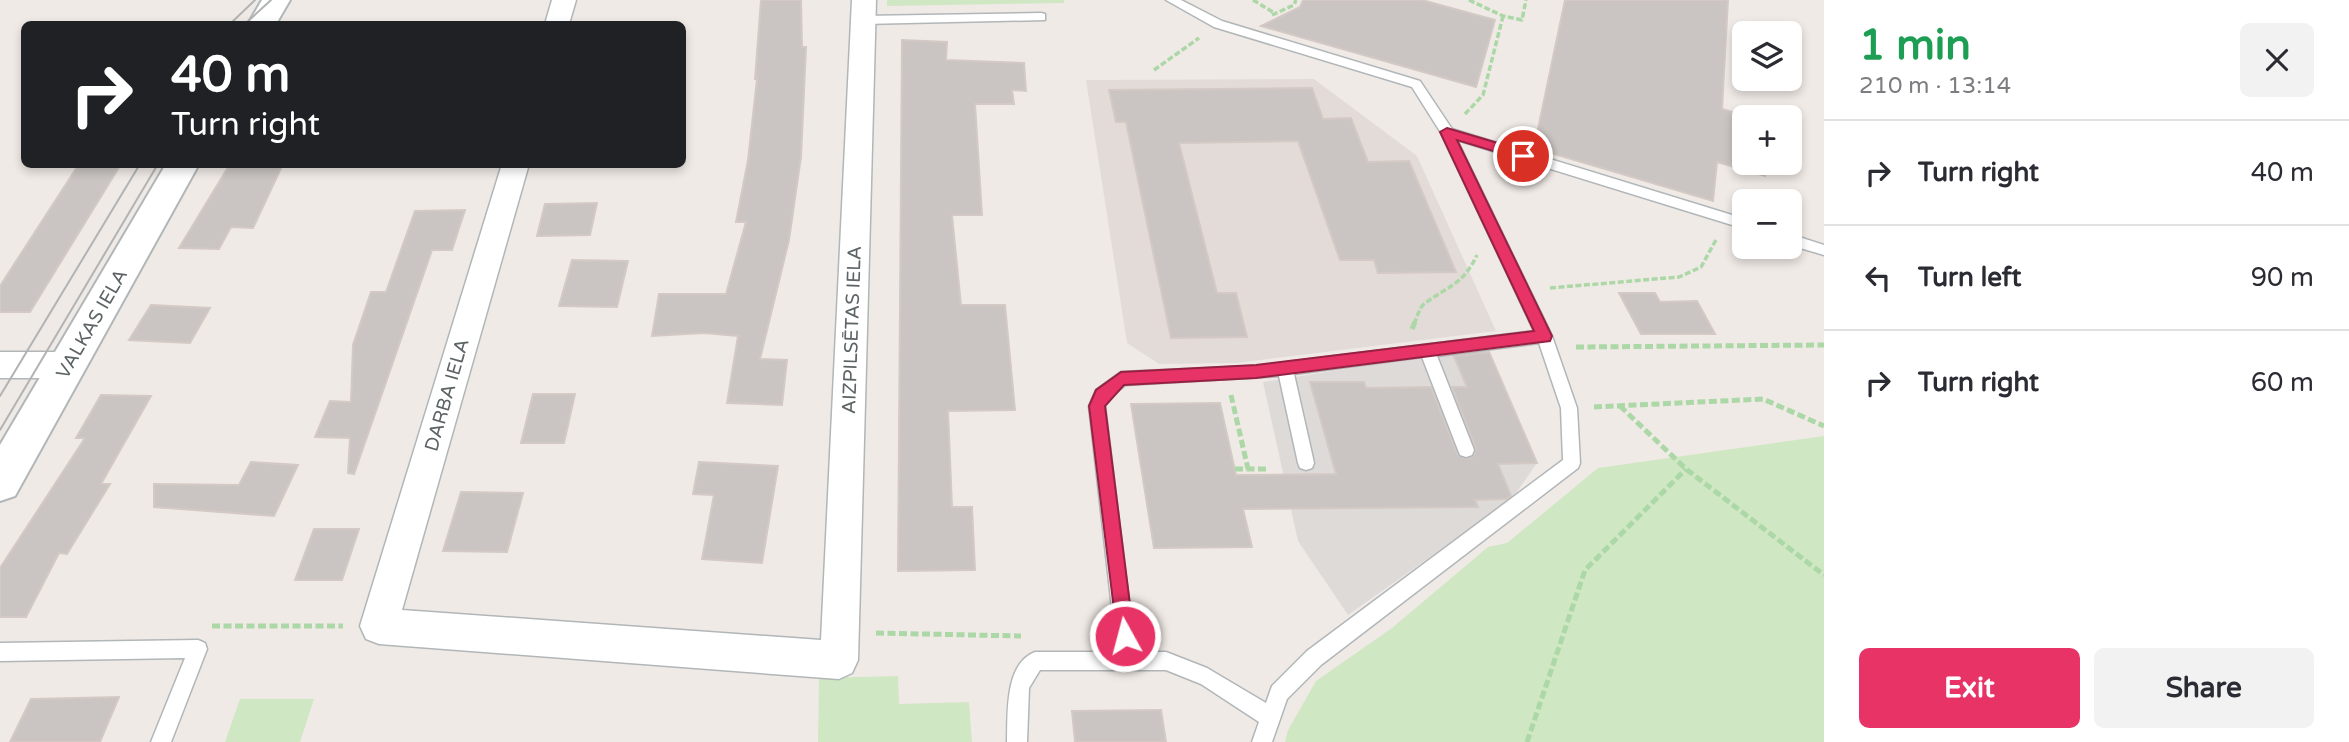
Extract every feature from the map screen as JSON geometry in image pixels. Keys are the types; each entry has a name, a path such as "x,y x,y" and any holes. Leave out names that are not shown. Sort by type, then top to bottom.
{"street":[{"path":"264,21 276,0"},
{"path":"558,21 564,0"},
{"name":"AIZPILSĒTAS IELA","path":"840,646 864,10"},
{"name":"VALKAS IELA","path":"0,483 181,168"},
{"name":"DARBA IELA","path":"515,168 379,626 840,646"},
{"path":"0,365 69,365"}],"lane":[{"path":"1172,0 1219,24 1416,84 1447,132 1505,254 1546,342 1569,408 1572,463 1314,658 1279,693 1262,742"},
{"path":"864,10 1041,17"},
{"path":"1447,132 1732,220"},
{"path":"1802,243 1824,250"},
{"path":"1127,660 1097,406 1102,395 1121,379 1225,374 1427,349 1546,342"},
{"path":"1427,349 1466,450"},
{"path":"1285,368 1306,463"},
{"path":"0,652 198,649 161,742"},
{"path":"1017,742 1019,686 1035,661 1166,661 1207,677 1270,718"}],"path":[{"path":"1253,0 1278,15"},
{"path":"1267,18 1278,15 1294,5 1296,0"},
{"path":"1469,0 1483,2 1503,16 1522,20 1527,0"},
{"path":"1447,132 1483,95 1503,16"},
{"path":"1154,70 1219,24"},
{"path":"1522,290 1679,277 1701,267 1727,219"},
{"path":"1403,352 1422,305 1443,296 1470,272 1478,254 1505,254"},
{"path":"1546,342 1824,345"},
{"path":"1225,374 1248,469"},
{"path":"1569,408 1763,399 1824,426"},
{"path":"1620,406 1686,469 1824,575"},
{"path":"1234,469 1267,469"},
{"path":"1527,742 1585,570 1686,469"},
{"path":"840,646 1034,636 1035,661"}],"shaded area":[{"path":"1314,79 1417,156 1496,331 1236,363 1159,364 1127,343 1086,80"},
{"path":"1452,352 1489,352 1537,463 1512,499 1348,615 1298,541 1263,382"}],"green space":[{"path":"887,0 1064,0 1064,3 887,6"},
{"path":"1824,436 1824,742 1285,742 1288,730 1316,681 1392,628 1488,547 1507,543 1598,468"},
{"path":"898,676 899,704 969,702 972,742 818,742 819,678"},
{"path":"240,699 314,699 300,742 225,742"}],"building":[{"path":"761,0 801,0 802,47 806,47 801,157 789,240 760,359 787,360 782,405 727,403 738,336 704,333 652,336 659,294 726,294 746,222 736,222 748,160 757,79"},
{"path":"1303,0 1422,0 1495,20 1476,87 1261,26 1300,7"},
{"path":"1565,0 1728,0 1722,109 1732,112 1732,166 1717,162 1713,201 1534,148"},
{"path":"902,40 947,42 946,60 1024,63 1026,91 1012,90 1014,104 975,104 982,215 952,215 961,305 1005,305 1015,410 948,411 952,507 972,507 975,570 898,571"},
{"path":"1312,88 1323,119 1351,118 1368,162 1409,161 1456,272 1378,273 1374,260 1340,260 1298,141 1179,143 1217,293 1236,293 1247,337 1171,338 1126,122 1116,122 1109,90"},
{"path":"76,168 119,168 30,312 0,312 0,286"},
{"path":"228,168 281,168 253,228 231,227 219,249 179,248"},
{"path":"597,203 590,235 537,236 545,204"},
{"path":"465,210 452,250 432,250 354,474 348,473 350,438 315,437 330,401 351,402 353,345 371,292 386,292 415,211"},
{"path":"572,260 628,261 617,307 559,306"},
{"path":"1619,293 1655,293 1660,302 1697,301 1715,334 1641,334"},
{"path":"151,305 210,308 190,343 129,340"},
{"path":"1489,352 1537,463 1498,464 1511,496 1506,499 1475,500 1478,507 1243,509 1252,547 1154,548 1131,404 1220,403 1236,475 1336,474 1310,382 1364,382 1366,388 1431,387 1458,456 1467,459 1474,456 1476,449 1452,387 1467,387 1454,356"},
{"path":"533,394 575,394 564,443 521,443"},
{"path":"101,395 151,396 101,484 110,484 67,554 59,553 26,617 0,617 0,568 85,438 76,438"},
{"path":"251,462 298,465 274,516 154,507 154,484 239,485"},
{"path":"699,462 778,466 762,563 702,559 714,495 693,494"},
{"path":"461,492 523,493 507,552 443,551"},
{"path":"314,529 359,529 342,580 295,580"},
{"path":"119,697 100,742 10,742 31,699"},
{"path":"1161,710 1166,742 1075,742 1072,711"}],"tram line":[{"path":"233,21 255,0"},
{"path":"248,21 271,0"},
{"path":"0,396 138,168"},
{"path":"0,430 156,168"}],"route":[{"path":"1125,636 1097,406 1102,395 1121,379 1256,372 1544,336 1447,132 1523,156"}]}
